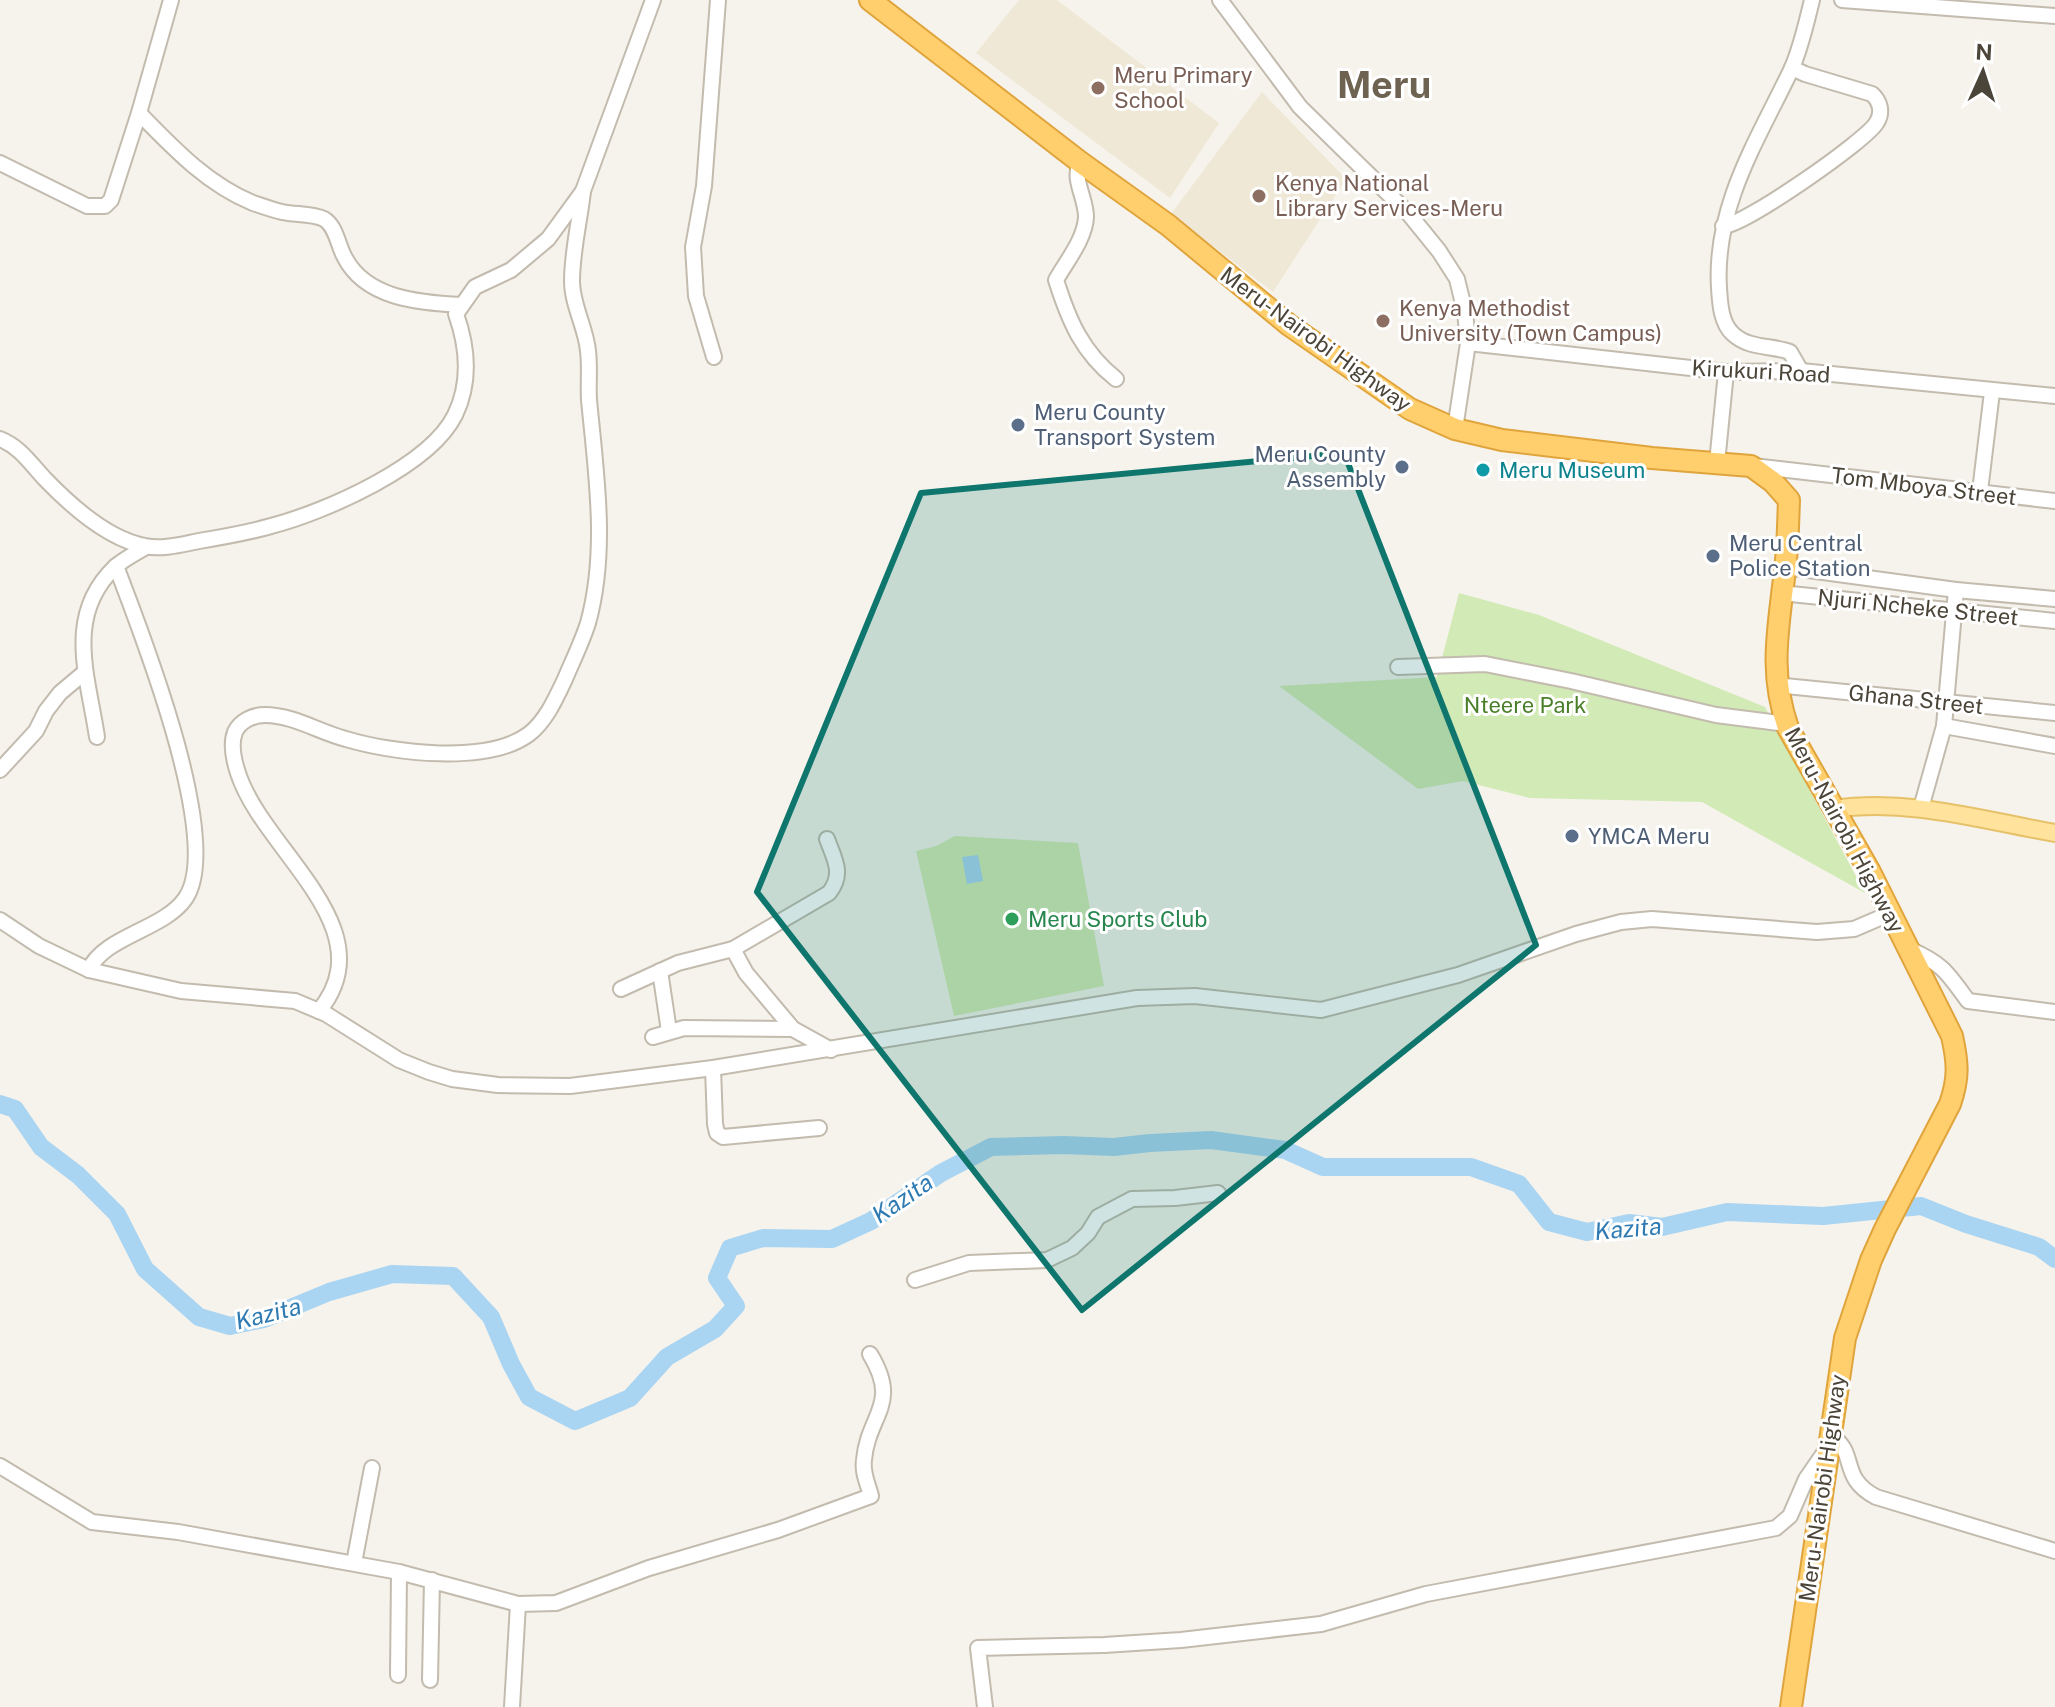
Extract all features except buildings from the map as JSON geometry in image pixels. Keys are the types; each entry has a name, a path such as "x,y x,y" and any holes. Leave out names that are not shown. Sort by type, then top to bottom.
{"highway":[{"name":"Meru-Nairobi Highway","path":"870,0 1080,162 1168,225 1289,325 1410,409 1455,429 1502,440 1751,466"},
{"path":"1751,466 1773,482 1789,500"},
{"name":"Meru-Nairobi Highway","path":"1789,500 1786,567 1775,670 1787,724 1870,872 1909,949 1952,1036 1957,1062 1957,1084 1950,1104 1885,1229 1845,1338 1791,1707"}],"main road":[{"path":"1833,809 1866,804 1921,808 2055,833"}],"street":[{"path":"0,163 87,206 105,206 111,200 139,113 171,0"},
{"path":"319,1011 335,989 340,959 339,940 316,895 248,797 234,758 234,734 246,720 268,715 373,746 402,751 466,752 488,750 519,739 530,733 552,706 580,647 596,579 598,516 589,357 572,280 583,191 653,0"},
{"path":"714,357 696,296 693,247 704,186 718,0"},
{"path":"1220,0 1300,107 1409,214 1457,279 1468,343 1455,429"},
{"path":"1801,371 1790,352 1742,341 1731,332 1720,307 1718,263 1728,205 1792,68 1812,0"},
{"path":"1842,0 2055,16"},
{"path":"1723,226 1737,223 1782,195 1853,146 1878,121 1880,107 1878,99 1872,94 1792,68"},
{"path":"139,113 173,150 230,191 253,203 282,212 323,219 332,228 348,264 370,284 401,298 462,305"},
{"path":"1080,162 1077,178 1086,215 1084,229 1056,280 1069,322 1083,346 1099,366 1116,379"},
{"path":"0,439 24,453 46,480 96,523 146,547 189,543 274,526 355,493 424,453 440,437 454,416 462,395 467,359 456,314 475,287 511,270 548,239 583,191"},
{"name":"Kirukuri Road","path":"1468,343 1726,372 1801,371 2055,396"},
{"path":"1717,463 1726,372"},
{"path":"1980,491 1992,392"},
{"name":"Tom Mboya Street","path":"1751,466 2055,501"},
{"path":"1789,500 1793,470"},
{"path":"97,737 85,672 83,622 98,587 116,566 146,547"},
{"path":"89,970 98,955 183,903 193,880 195,847 192,817 172,727 116,566"},
{"name":"Njuri Ncheke Street","path":"1786,567 1956,590 2055,599"},
{"path":"1921,808 1944,726 1956,590"},
{"name":"Njuri Ncheke Street","path":"1781,593 2055,621"},
{"path":"1398,667 1485,664 1716,715 1787,724"},
{"path":"0,770 36,731 60,693 85,672"},
{"name":"Ghana Street","path":"1776,685 2055,713"},
{"path":"1944,726 2055,746"},
{"path":"621,989 691,959 733,949 829,893 839,878 838,866 827,839"},
{"path":"0,920 39,946 89,970 181,991 282,999 319,1011 399,1060 452,1079 498,1085 570,1086 831,1050 1137,998 1195,996 1321,1010 1458,975 1576,934 1621,922 1652,919 1817,932 1854,929 1889,914"},
{"path":"733,949 746,973 793,1029 831,1050"},
{"path":"1909,949 1946,969 1968,1001 2055,1012"},
{"path":"660,971 669,1031"},
{"path":"653,1037 669,1031 704,1028 793,1029"},
{"path":"713,1068 715,1124 717,1133 723,1137 819,1128"},
{"path":"915,1280 969,1263 1047,1260 1072,1248 1104,1212 1132,1199 1218,1193"},
{"path":"0,1466 92,1522 178,1532 354,1563 432,1580 518,1604 556,1603 649,1568 778,1530 871,1496 865,1478 864,1456 885,1392 870,1354"},
{"path":"985,1707 978,1648 1181,1640 1321,1624 1426,1594 1776,1528 1790,1516 1806,1479 1829,1441 1844,1447 1853,1479 1869,1493 1973,1528 2032,1542 2055,1551"},
{"path":"354,1563 372,1468"},
{"path":"398,1675 399,1572"},
{"path":"430,1680 432,1580"},
{"path":"512,1707 518,1604"}],"highlighted area":[{"path":"1344,453 1536,945 1082,1310 757,892 921,493"}],"shaded area":[{"name":"Meru Primary School","path":"1019,0 1057,0 1219,123 1170,198 976,53"},
{"name":"Kenya National Library Services-Meru","path":"1262,92 1346,179 1273,292 1171,214"}],"green space":[{"name":"Nteere Park","path":"1459,593 1539,615 1765,707 1865,893 1702,802 1530,798 1463,781 1418,789 1279,686 1437,677"},
{"name":"Meru Sports Club","path":"955,836 1078,843 1104,986 954,1016 916,851 936,846"}],"water":[{"path":"978,855 983,881 967,884 962,857"}],"waterway":[{"name":"Kazita","path":"0,1104 15,1109 41,1147 78,1175 117,1214 145,1269 199,1317 230,1326 264,1319 329,1292 392,1274 453,1276 491,1317 529,1397 575,1421 630,1398 667,1357 715,1329 736,1306 717,1278 730,1248 763,1238 832,1239 871,1221 941,1173 991,1147 1114,1147 1211,1140 1285,1150 1323,1167 1471,1167 1519,1184 1549,1222 1587,1232 1629,1223 1662,1227 1727,1212 1823,1216 1921,1206 2039,1247 2055,1259"}],"place":[{"name":"Meru Primary School","path":"1098,88"},
{"name":"Kenya National Library Services-Meru","path":"1259,196"},
{"name":"Kenya Methodist University (Town Campus)","path":"1383,321"},
{"name":"Meru County Transport System","path":"1018,425"},
{"name":"Meru County Assembly","path":"1402,467"},
{"name":"Meru Museum","path":"1483,470"},
{"name":"Meru Central Police Station","path":"1713,556"},
{"name":"YMCA Meru","path":"1572,836"},
{"name":"Meru Sports Club","path":"1012,919"}],"district":[{"name":"Meru","path":"1384,84"}]}
